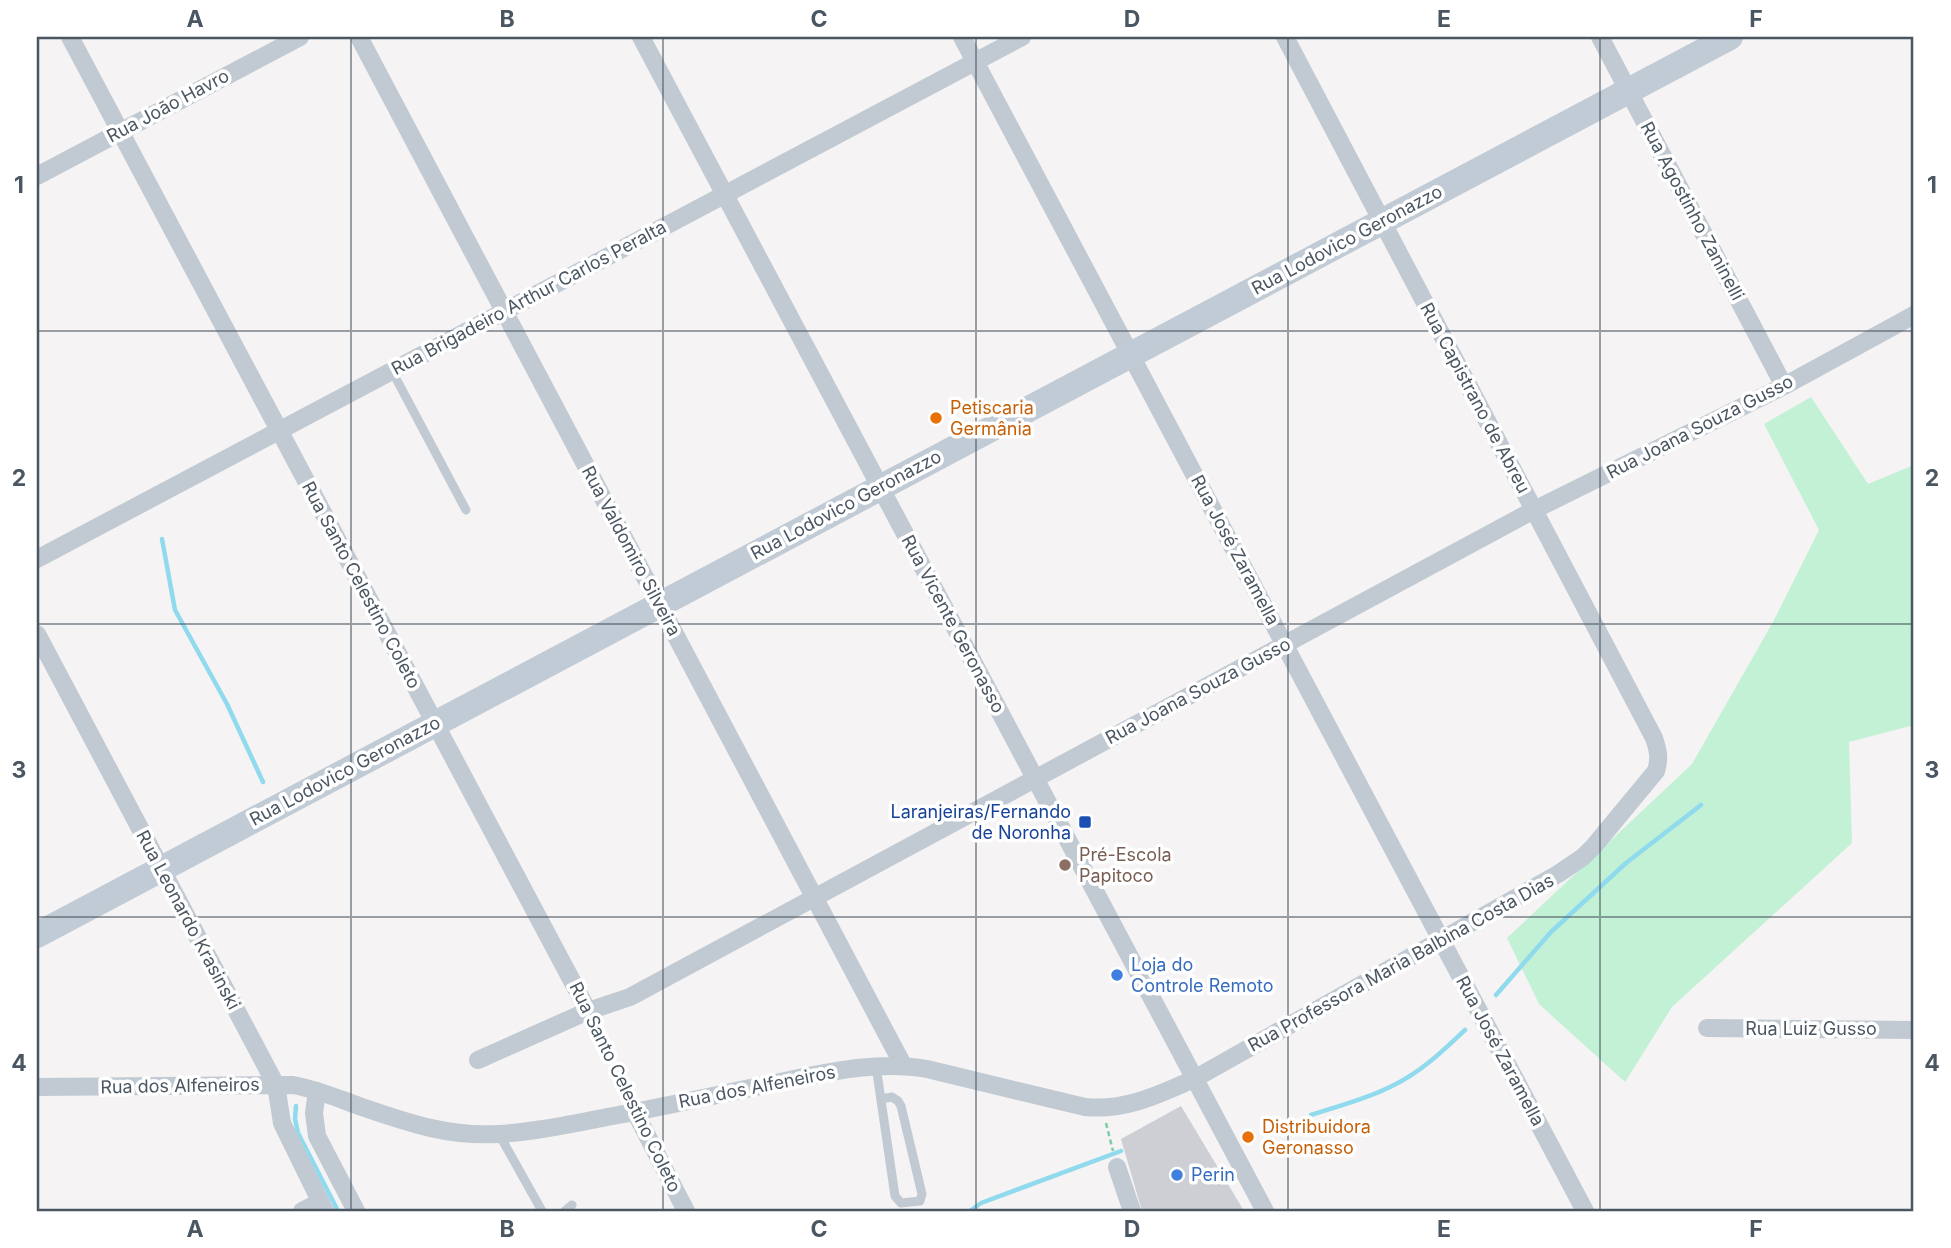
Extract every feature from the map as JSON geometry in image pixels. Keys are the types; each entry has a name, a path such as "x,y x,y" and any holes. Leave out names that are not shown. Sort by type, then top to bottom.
{"main road":[{"name":"Rua Lodovico Geronazzo","path":"37,935 1730,37"}],"street":[{"name":"Rua Santo Celestino Coleto","path":"69,37 588,1011"},
{"name":"Rua João Havro","path":"37,176 300,37"},
{"name":"Rua Valdomiro Silveira","path":"359,37 903,1065"},
{"name":"Rua Vicente Geronasso","path":"641,37 1265,1211"},
{"name":"Rua José Zaramella","path":"962,37 1585,1211"},
{"name":"Rua Brigadeiro Arthur Carlos Peralta","path":"37,559 1022,37"},
{"name":"Rua Capistrano de Abreu","path":"1284,37 1654,738 1659,762"},
{"name":"Rua Agostinho Zaninelli","path":"1600,37 1784,386"},
{"name":"Rua Joana Souza Gusso","path":"478,1060 588,1011 630,997 1534,510 1784,386 1914,315"},
{"name":"Rua Leonardo Krasinski","path":"37,634 276,1085 282,1123 322,1206"},
{"name":"Rua Professora Maria Balbina Costa Dias","path":"1103,1109 1144,1101 1194,1079 1564,871 1583,858 1648,782 1659,762"},
{"name":"Rua Luiz Gusso","path":"1707,1028 1914,1030"},
{"name":"Rua dos Alfeneiros","path":"37,1087 293,1085 418,1126 445,1132 499,1134 635,1112 821,1074 876,1065 903,1065 1065,1103 1103,1109"},
{"path":"317,1091 314,1113 317,1136 356,1211"},
{"name":"Rua Santo Celestino Coleto","path":"635,1112 686,1211"},
{"path":"1117,1167 1132,1211"},
{"path":"302,1211 322,1206"}],"lane":[{"path":"392,371 467,510"},
{"path":"876,1065 895,1196 901,1203 920,1201 922,1194 901,1106 892,1097 881,1099"},
{"path":"499,1134 542,1211"}],"path":[{"name":"Rua Santo Celestino Coleto","path":"588,1011 635,1112"}],"green space":[{"path":"1811,397 1868,484 1914,465 1914,725 1849,742 1852,843 1672,1007 1625,1082 1539,1004 1507,938 1692,764 1773,622 1819,530 1764,424"}],"building":[{"name":"Perin","path":"1181,1106 1244,1211 1142,1211 1121,1139"}],"waterway":[{"path":"162,539 175,610 227,704 263,782"},
{"path":"1496,995 1551,932 1626,863 1701,805"},
{"path":"1311,1115 1373,1095 1402,1081 1431,1061 1465,1030"},
{"path":"296,1106 298,1133 338,1211"},
{"path":"970,1211 981,1203 1121,1151"}],"place":[{"name":"Petiscaria Germânia","path":"936,418"},
{"name":"Laranjeiras/Fernando de Noronha","path":"1085,822"},
{"name":"Pré-Escola Papitoco","path":"1065,865"},
{"name":"Loja do Controle Remoto","path":"1117,975"},
{"name":"Distribuidora Geronasso","path":"1248,1137"},
{"name":"Perin","path":"1177,1175"}]}
